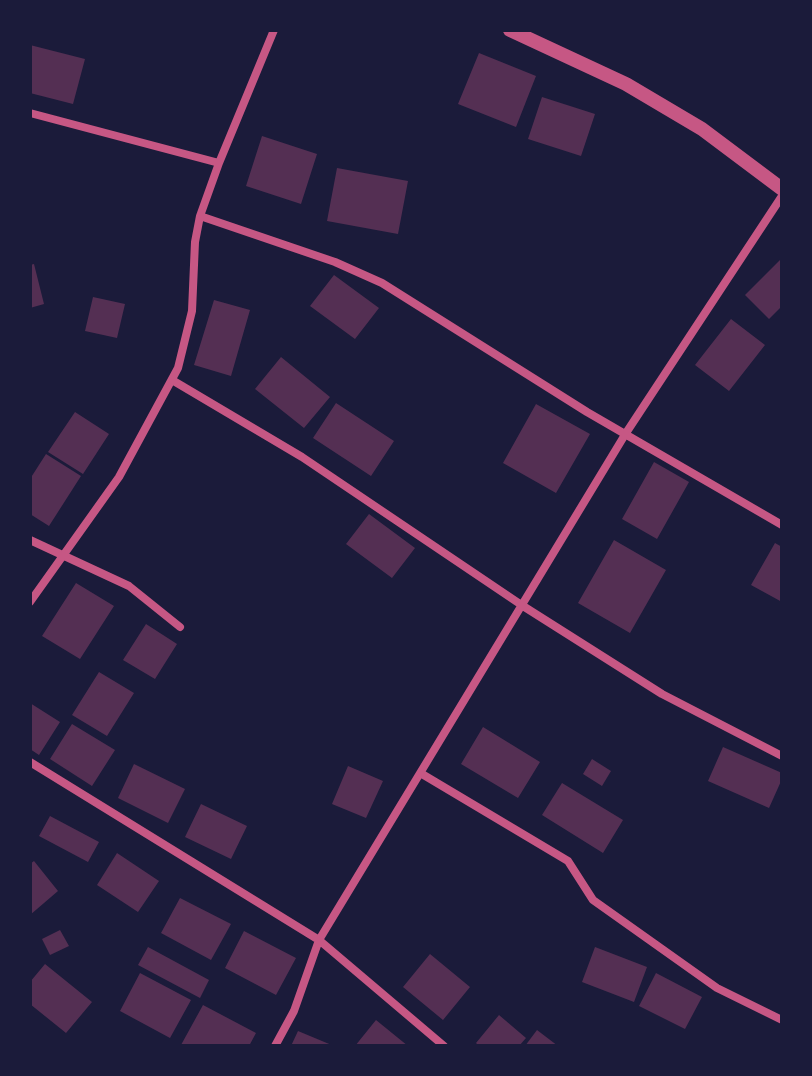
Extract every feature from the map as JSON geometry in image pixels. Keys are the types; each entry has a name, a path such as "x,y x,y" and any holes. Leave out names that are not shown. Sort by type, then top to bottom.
{"street":[{"path":"30,602 119,477 172,380 190,322 195,242 200,216 274,30"},
{"path":"510,30 626,84 702,129 782,189"},
{"path":"30,113 219,163"},
{"path":"275,1046 294,1011 319,940 626,433 782,196"},
{"path":"200,216 335,262 382,283 587,412 782,525"},
{"path":"172,380 302,457 523,606 662,694 782,756"},
{"path":"30,540 129,586 180,627"},
{"path":"30,762 319,940 444,1046"},
{"path":"422,774 568,861 593,900 717,988 782,1020"}],"building":[{"path":"30,45 85,59 73,104 30,93"},
{"path":"479,53 536,76 516,127 458,104"},
{"path":"542,97 595,114 581,156 528,139"},
{"path":"262,136 317,154 301,204 246,186"},
{"path":"337,168 408,181 398,234 327,221"},
{"path":"780,260 782,306 769,319 745,295"},
{"path":"34,264 44,304 30,308 30,265"},
{"path":"334,275 379,308 355,339 310,306"},
{"path":"93,297 125,304 117,338 85,331"},
{"path":"214,300 250,310 231,376 194,365"},
{"path":"731,319 765,345 729,391 695,365"},
{"path":"281,357 330,397 304,428 255,389"},
{"path":"336,403 394,441 371,476 313,438"},
{"path":"536,404 590,434 556,493 503,463"},
{"path":"75,412 109,434 83,474 48,452"},
{"path":"46,454 81,476 49,526 30,514 30,479"},
{"path":"654,462 689,482 657,539 622,519"},
{"path":"369,514 415,548 392,578 346,544"},
{"path":"614,540 666,570 630,633 578,603"},
{"path":"775,543 782,547 782,602 751,585"},
{"path":"76,583 114,606 80,659 42,636"},
{"path":"146,624 177,644 155,679 123,660"},
{"path":"99,672 134,693 107,736 72,715"},
{"path":"30,703 60,722 39,755 30,749"},
{"path":"72,724 115,750 92,786 50,759"},
{"path":"483,727 540,762 518,798 461,764"},
{"path":"723,747 782,773 769,808 708,781"},
{"path":"592,759 611,771 602,786 583,774"},
{"path":"134,764 185,789 168,823 118,798"},
{"path":"348,766 383,781 366,818 332,804"},
{"path":"562,783 623,820 603,853 542,815"},
{"path":"201,804 247,826 231,859 185,837"},
{"path":"50,816 99,842 88,862 39,836"},
{"path":"117,853 159,881 138,912 97,885"},
{"path":"34,861 58,891 30,915 30,864"},
{"path":"180,898 231,924 211,960 161,933"},
{"path":"60,930 69,946 50,955 42,939"},
{"path":"244,931 296,958 276,995 225,968"},
{"path":"148,947 209,980 200,998 138,965"},
{"path":"595,947 647,967 634,1002 582,982"},
{"path":"430,954 470,987 443,1020 403,987"},
{"path":"45,964 92,1002 66,1033 30,1004 30,982"},
{"path":"140,973 191,1000 170,1038 120,1011"},
{"path":"656,973 702,997 685,1029 639,1006"},
{"path":"203,1005 256,1033 249,1046 181,1045"},
{"path":"499,1015 526,1038 519,1046 479,1046 476,1043"},
{"path":"376,1020 408,1046 355,1046"},
{"path":"537,1030 558,1046 525,1046"},
{"path":"298,1031 334,1046 291,1046"}]}
